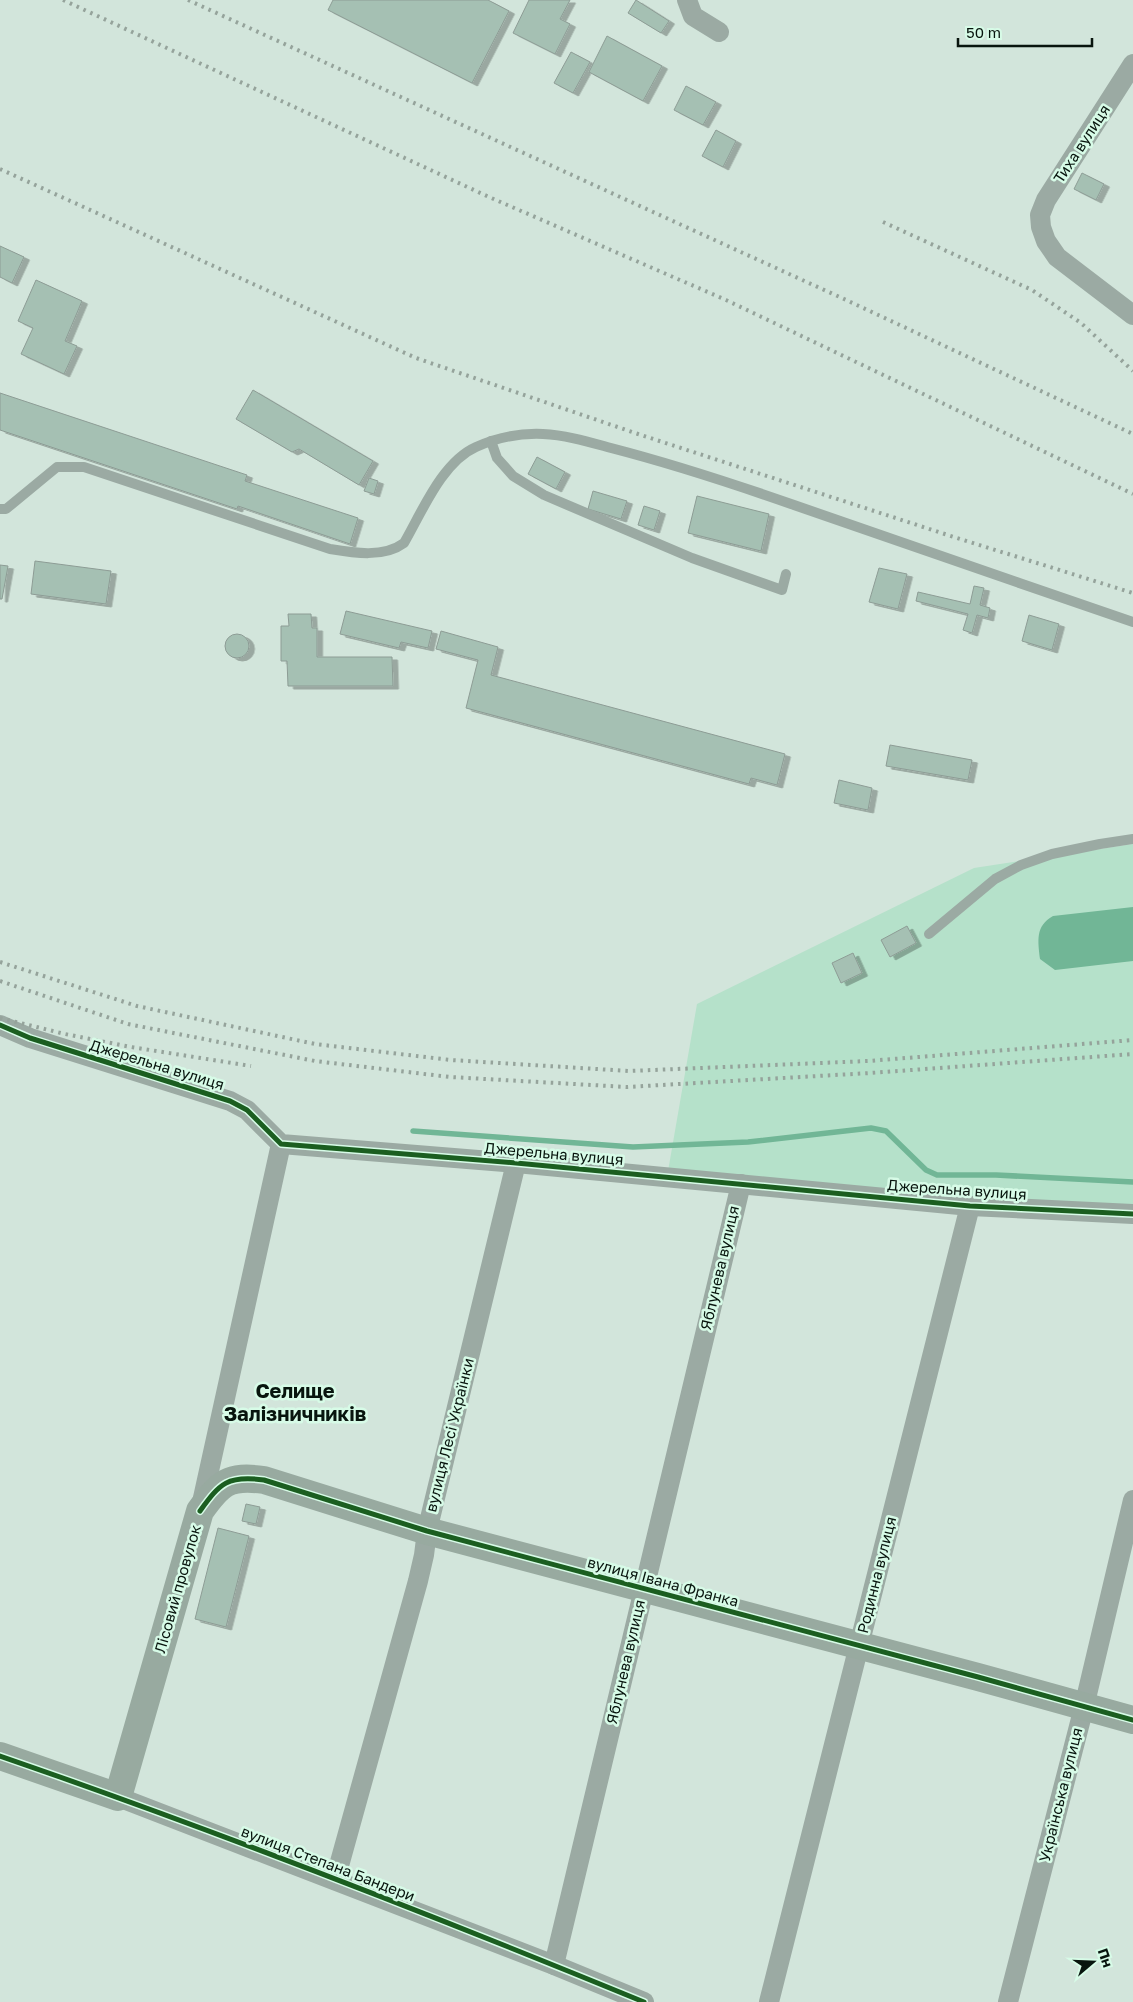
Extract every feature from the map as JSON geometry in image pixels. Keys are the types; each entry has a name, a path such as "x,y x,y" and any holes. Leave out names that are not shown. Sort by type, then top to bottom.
{"street":[{"path":"687,0 694,16 720,32"},
{"name":"Тиха вулиця","path":"1133,64 1046,200 1040,215 1041,227 1046,241 1057,257 1133,315"},
{"name":"Джерельна вулиця","path":"0,1025 30,1038 230,1101 247,1110 281,1144 516,1163 970,1206 1133,1214"},
{"name":"Лісовий провулок","path":"118,1797 200,1511 281,1144"},
{"name":"вулиця Лесі Українки","path":"335,1880 418,1581 427,1532 516,1163"},
{"name":"Яблунева вулиця","path":"554,1965 740,1184"},
{"name":"Родинна вулиця","path":"769,2002 970,1206"},
{"name":"вулиця Івана Франка","path":"200,1511 220,1487 232,1480 248,1478 264,1480 427,1532 1133,1720"},
{"name":"Українська вулиця","path":"1008,2002 1084,1707 1133,1500"},
{"name":"вулиця Степана Бандери","path":"0,1756 118,1797 554,1965 644,2002"}],"lane":[{"path":"0,510 6,509 57,468 84,467 330,549 354,553 385,552 397,548 404,543 442,478 465,452 491,441 523,434 544,434 575,439 625,452 728,482 1133,622"},
{"path":"491,441 497,458 513,476 544,495 692,558 782,590 786,574"},
{"path":"929,934 995,879 1021,864 1052,854 1133,839"}],"shaded area":[{"path":"1133,844 1133,1214 667,1177 697,1004 974,868"},
{"path":"1133,907 1133,961 1055,970 1040,959 1038,940 1040,929 1053,916"}],"building":[{"path":"333,0 488,0 509,11 472,83 328,10"},
{"path":"529,0 570,0 560,19 570,24 555,54 513,33"},
{"path":"636,0 669,21 661,33 628,13"},
{"path":"607,36 662,66 643,101 589,72"},
{"path":"571,52 590,62 573,93 554,83"},
{"path":"686,86 716,102 703,125 674,110"},
{"path":"716,130 736,141 723,167 702,156"},
{"path":"1082,173 1104,184 1096,200 1074,189"},
{"path":"0,246 24,257 12,283 0,277"},
{"path":"36,280 82,301 65,341 77,346 64,374 21,354 33,328 18,321"},
{"path":"253,390 373,461 359,485 299,449 292,452 236,419"},
{"path":"0,393 247,475 245,481 358,518 350,544 238,506 237,509 0,430"},
{"path":"537,457 565,472 556,489 528,474"},
{"path":"369,478 378,481 374,494 364,491"},
{"path":"593,491 627,501 621,519 588,509"},
{"path":"697,496 769,514 761,551 688,533"},
{"path":"644,506 660,511 654,530 638,525"},
{"path":"35,561 111,571 106,604 31,594"},
{"path":"0,565 8,566 2,599 0,599"},
{"path":"879,568 907,574 898,609 869,602"},
{"path":"974,586 984,588 980,605 990,608 988,618 977,615 972,633 963,630 968,614 916,601 918,592 970,604"},
{"path":"346,611 432,631 428,648 401,642 399,648 340,634"},
{"path":"288,614 311,614 312,628 317,628 317,657 392,657 393,686 288,686 287,661 281,661 281,626 289,626"},
{"path":"1029,615 1059,624 1052,650 1022,641"},
{"path":"441,631 498,647 491,675 785,754 777,785 751,778 749,784 466,708 478,660 436,649"},
{"path":"237,634 246,637 249,646 246,655 237,658 228,655 225,646 228,637"},
{"path":"890,745 972,760 968,780 886,766"},
{"path":"839,780 872,788 868,810 834,803"},
{"path":"907,926 916,943 890,957 881,940"},
{"path":"853,953 862,973 841,983 832,963"},
{"path":"246,1504 260,1507 256,1524 242,1521"},
{"path":"218,1528 249,1536 226,1627 195,1619"}],"waterway":[{"path":"413,1131 633,1147 748,1142 871,1128 886,1131 926,1170 937,1175 996,1175 1133,1182"}],"railway":[{"path":"63,0 489,197 726,300 1133,494"},
{"path":"188,0 844,299 1133,434"},
{"path":"0,169 416,358 638,434 1133,593"},
{"path":"883,222 1032,290 1081,323 1133,371"},
{"path":"0,962 137,1006 315,1044 451,1060 629,1071 868,1061 1133,1040"},
{"path":"0,981 128,1024 315,1061 450,1077 627,1087 870,1073 1133,1054"},
{"path":"0,1018 65,1034 131,1047 251,1066"}],"cycle path":[{"path":"0,1025 30,1038 230,1101 247,1110 281,1144 516,1163 970,1206 1133,1214"},
{"path":"200,1511 213,1494 226,1483 242,1479 264,1480 427,1531 1133,1720"},
{"path":"0,1756 324,1875 644,2002"}],"district":[{"name":"Селище Залізничників","path":"295,1402"}]}
